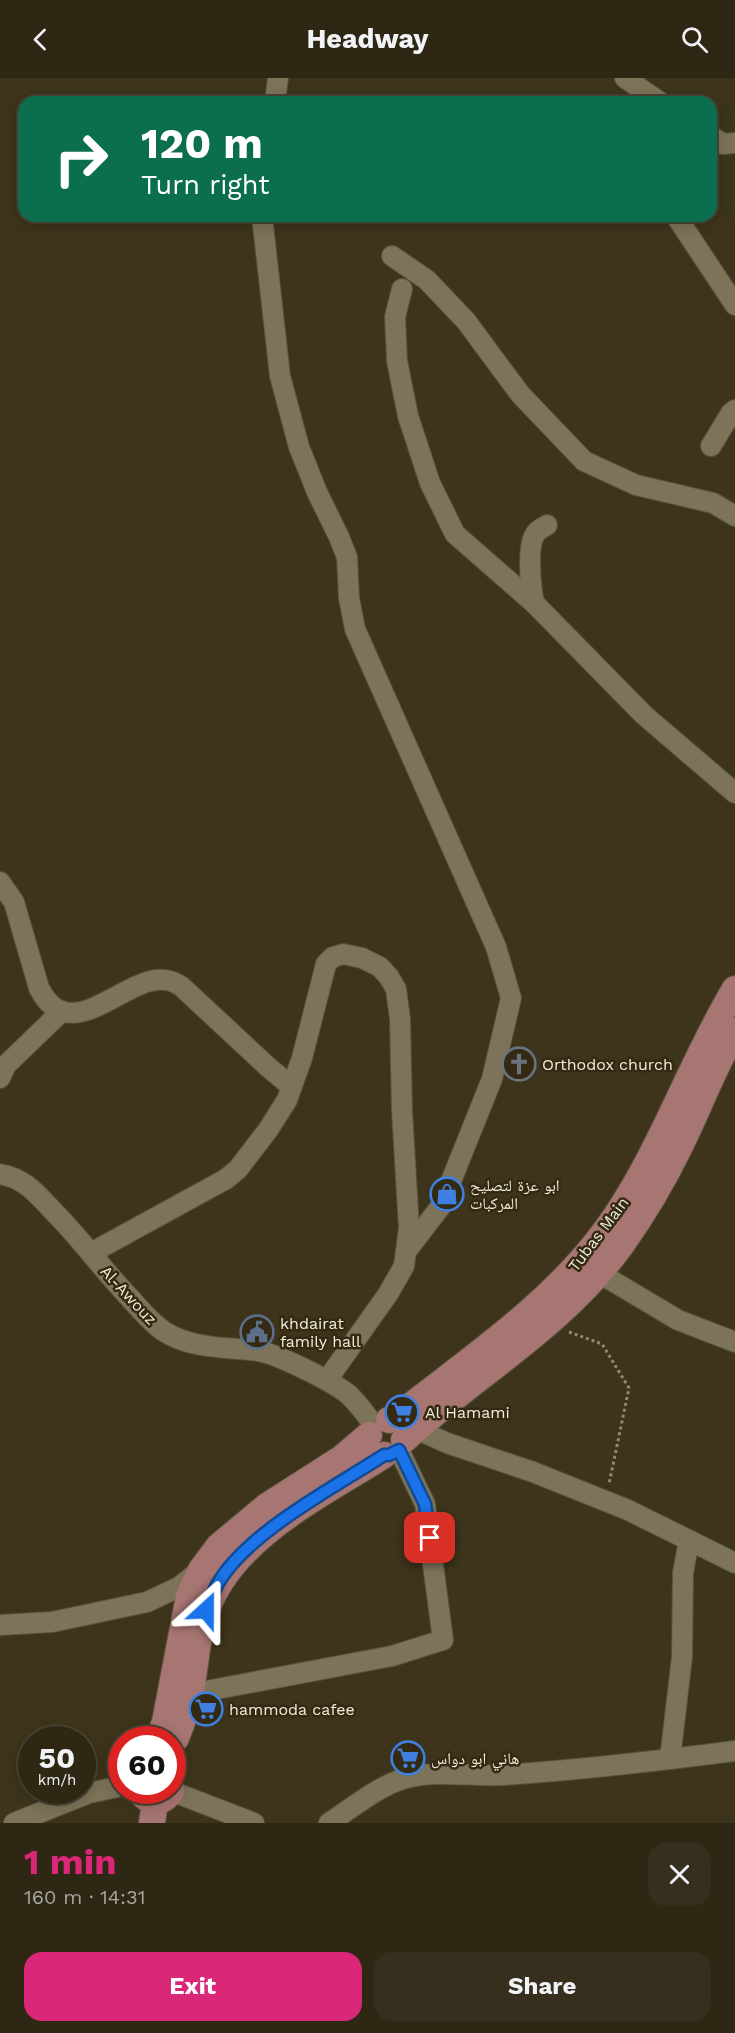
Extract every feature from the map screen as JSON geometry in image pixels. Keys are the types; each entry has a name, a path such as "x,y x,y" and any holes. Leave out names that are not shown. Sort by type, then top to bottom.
{"main road":[{"name":"Tubas Main","path":"163,1726 189,1596 201,1570 219,1546 267,1506 342,1458 391,1436 399,1415 527,1314 586,1255 627,1197 663,1133 715,1023 735,989"},
{"name":"Tubas Main","path":"179,1726 190,1694 206,1610 218,1584 236,1560 283,1520 391,1436 544,1327 576,1298 622,1243 660,1184 735,1031"}],"street":[{"path":"276,96 278,78"},
{"path":"626,78 652,96"},
{"path":"263,222 280,376 299,447 346,557 349,598 355,628 496,947 511,998 492,1079 441,1206 408,1249"},
{"path":"680,222 735,305"},
{"path":"392,256 427,280 466,321 520,394 584,461 636,485 713,503 735,516"},
{"path":"402,289 395,317 397,361 408,416 429,483 455,534 534,603 644,716 735,794"},
{"path":"711,446 735,410"},
{"path":"534,603 531,586 531,546 535,534 547,525"},
{"path":"0,882 14,902 39,988 50,1005 62,1011 85,1012 155,980 174,982 291,1086"},
{"path":"91,1254 232,1174 268,1130 286,1100 302,1058 326,964 333,957 344,954 362,958 380,967 390,977 396,989 400,1019 408,1249 404,1266 388,1294 327,1380"},
{"path":"0,1078 6,1065 62,1011"},
{"name":"Al-Awouz","path":"0,1174 24,1182 33,1189 150,1321 166,1332 195,1344 261,1352 327,1380 348,1395 391,1436"},
{"path":"599,1273 678,1320 735,1342"},
{"path":"391,1436 447,1443 533,1472 605,1500 735,1563"},
{"path":"190,1694 392,1656 443,1640 425,1504 391,1436"},
{"path":"670,1759 682,1658 682,1573 689,1540"},
{"path":"0,1625 64,1620 147,1602 179,1587 201,1570"},
{"path":"329,1823 389,1784 412,1776 501,1775 735,1751"},
{"path":"14,1823 89,1793 108,1789"},
{"path":"185,1804 254,1823"}],"path":[{"path":"544,1327 556,1334 571,1332 602,1344 629,1388 605,1500"}],"place":[{"name":"Orthodox church","path":"519,1064"},
{"name":"ابو عزة لتصليح المركبات","path":"447,1194"},
{"name":"khdairat family hall","path":"257,1332"},
{"name":"Al Hamami","path":"402,1412"},
{"name":"hammoda cafee","path":"206,1709"},
{"name":"هاني ابو دواس","path":"408,1758"}],"route":[{"path":"206,1610 218,1584 236,1560 248,1549 309,1502 384,1455 399,1450 425,1504 430,1538"}]}
